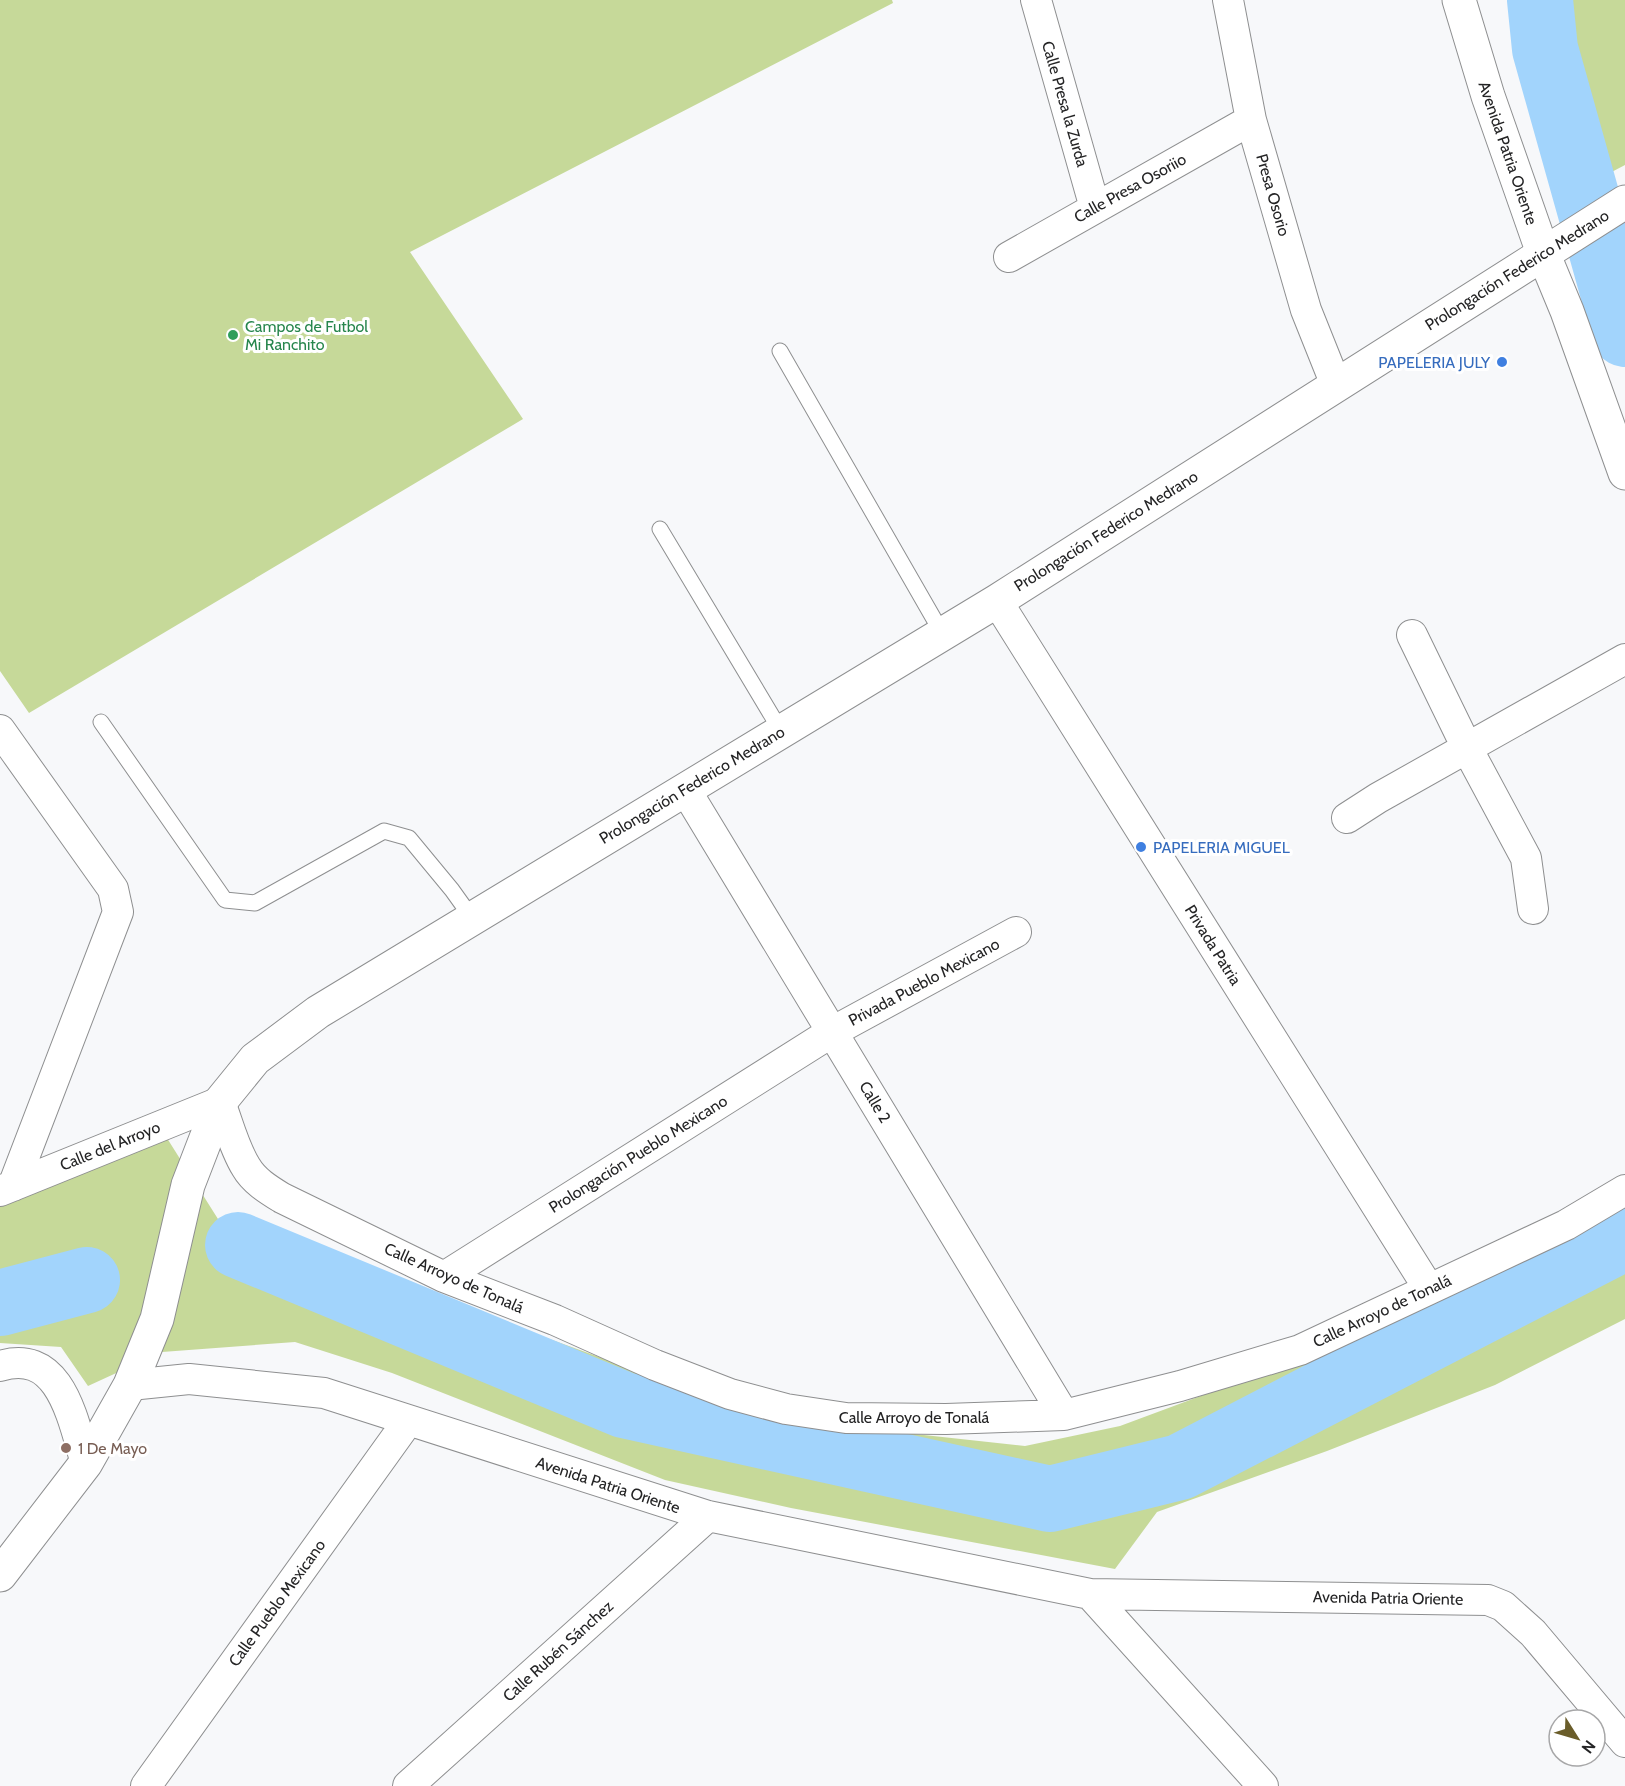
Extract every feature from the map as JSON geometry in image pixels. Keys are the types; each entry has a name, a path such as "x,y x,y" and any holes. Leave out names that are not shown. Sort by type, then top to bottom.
{"street":[{"name":"Calle Presa la Zurda","path":"1036,0 1095,208"},
{"name":"Presa Osorio","path":"1228,0 1251,120 1305,310 1336,385"},
{"name":"Avenida Patria Oriente","path":"1459,0 1488,96 1543,254 1567,311 1625,473"},
{"name":"Calle Presa Osoriio","path":"1009,257 1251,120"},
{"name":"Prolongación Federico Medrano","path":"0,1575 86,1463 130,1385 158,1319 188,1185 220,1101 255,1059 318,1012 997,601 1625,202"},
{"name":"Privada Patria","path":"997,601 1429,1289"},
{"path":"1412,635 1467,748 1526,858 1533,909"},
{"path":"1347,818 1378,798 1625,659"},
{"path":"0,730 113,889 118,912 6,1189"},
{"name":"Calle 2","path":"685,789 1064,1415"},
{"name":"Privada Pueblo Mexicano","path":"832,1032 1016,932"},
{"name":"Prolongación Pueblo Mexicano","path":"444,1277 832,1032"},
{"name":"Calle Arroyo de Tonalá","path":"220,1101 246,1167 255,1179 282,1198 444,1277 555,1320 655,1365 730,1394 786,1409 846,1418 946,1419 1064,1415 1180,1386 1300,1350 1566,1225 1625,1190"},
{"name":"Calle del Arroyo","path":"6,1189 220,1101"},
{"path":"0,1366 12,1362 30,1363 56,1382 66,1397 86,1463"},
{"name":"Avenida Patria Oriente","path":"130,1385 189,1379 324,1393 708,1516 1090,1594 1488,1600 1503,1606 1533,1633 1625,1743"},
{"name":"Calle Pueblo Mexicano","path":"146,1786 408,1421"},
{"name":"Calle Rubén Sánchez","path":"408,1786 708,1516"},
{"path":"1090,1594 1263,1786"}],"lane":[{"path":"780,351 942,633"},
{"path":"660,529 781,731"},
{"path":"101,722 225,900 255,903 384,831 409,838 472,918"}],"green space":[{"name":"Campos de Futbol Mi Ranchito","path":"0,0 892,0 893,3 410,252 523,419 29,713 0,671"},
{"path":"1515,0 1625,0 1625,165 1604,176 1580,99 1547,108 1523,40"},
{"path":"165,1135 218,1219 768,1418 1025,1446 1120,1426 1464,1296 1625,1208 1625,1319 1495,1385 1327,1451 1157,1512 1115,1569 791,1508 665,1480 392,1373 295,1342 162,1352 88,1386 61,1347 0,1343 0,1206"}],"waterway":[{"path":"1540,0 1545,49 1625,334"},
{"path":"238,1245 624,1405 1050,1499 1180,1467 1625,1237"},
{"path":"0,1303 87,1280"}],"place":[{"name":"Campos de Futbol Mi Ranchito","path":"233,335"},
{"name":"PAPELERIA JULY","path":"1502,362"},
{"name":"PAPELERIA MIGUEL","path":"1141,847"},
{"name":"1 De Mayo","path":"66,1448"}]}
